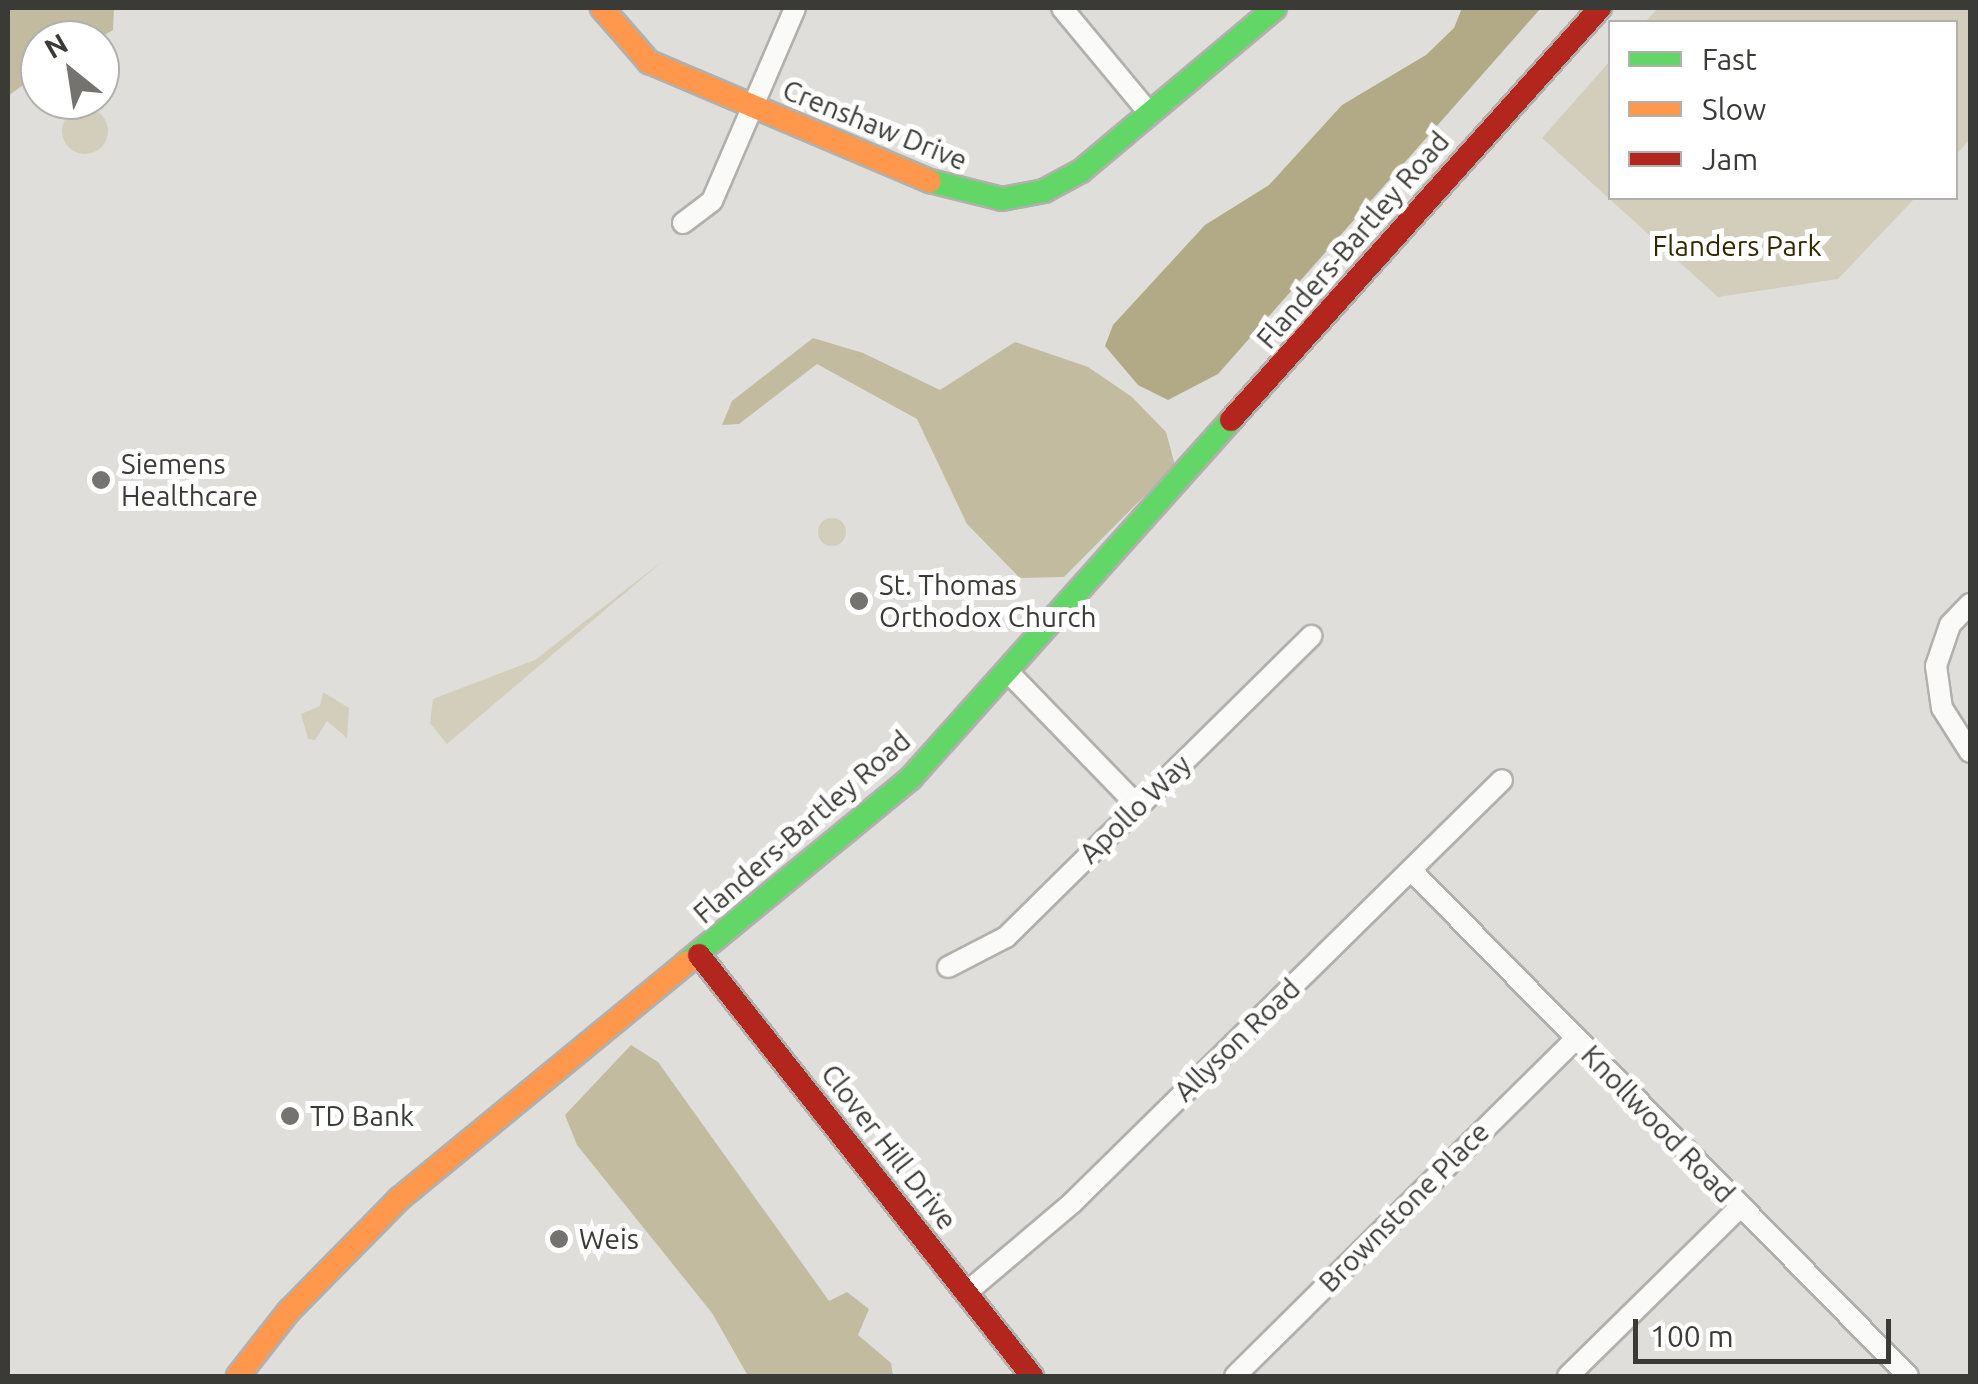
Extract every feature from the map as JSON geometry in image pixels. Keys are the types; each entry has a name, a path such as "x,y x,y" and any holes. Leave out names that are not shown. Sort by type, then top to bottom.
{"street":[{"name":"Crenshaw Drive","path":"602,8 649,62 952,191 1002,199 1062,183 1275,8"},
{"path":"684,223 712,202 795,8"},
{"path":"1062,8 1150,114"},
{"name":"Flanders-Bartley Road","path":"238,1376 288,1311 399,1199 888,801 1010,672 1600,8"},
{"path":"1970,604 1950,624 1936,666 1942,708 1970,752"},
{"name":"Apollo Way","path":"948,967 1006,937 1311,636"},
{"path":"1010,672 1138,806"},
{"name":"Allyson Road","path":"966,1293 1072,1203 1502,780"},
{"name":"Knollwood Road","path":"1411,870 1906,1376"},
{"name":"Clover Hill Drive","path":"699,955 1032,1376"},
{"name":"Brownstone Place","path":"1235,1376 1575,1040"},
{"path":"1568,1376 1740,1208"}],"green space":[{"path":"1658,8 1970,8 1970,139 1958,153 1958,20 1647,20"},
{"name":"Flanders Park","path":"1608,63 1608,198 1542,138"},
{"path":"65,120 106,122 106,140 94,152 76,152 64,140"},
{"name":"Flanders Park","path":"1611,200 1913,200 1838,279 1718,297"},
{"path":"832,518 842,522 846,532 842,542 832,546 822,542 818,532 822,522"},
{"path":"664,560 447,744 430,723 433,699 535,660"},
{"path":"323,692 349,708 347,738 327,721 315,740 308,739 301,714 320,706"}],"shaded area":[{"path":"8,8 114,8 113,20 20,20 20,87 8,96"},
{"path":"1462,8 1541,8 1218,374 1168,400 1138,385 1105,346 1113,325 1205,225 1269,185 1342,105 1426,55 1454,28"},
{"path":"813,338 863,353 940,390 1015,342 1088,367 1132,397 1166,432 1175,465 1064,577 1020,578 967,524 917,419 817,364 739,424 722,425 732,401"},
{"path":"631,1045 658,1062 829,1301 847,1292 869,1309 858,1335 891,1363 893,1376 748,1376 712,1313 577,1145 565,1115"}],"traffic: fast":[{"path":"930,181 1002,199 1044,191 1081,171 1275,8"},
{"path":"686,963 911,778 1231,420"}],"traffic: slow":[{"path":"602,8 649,62 930,181"},
{"path":"238,1376 289,1311 399,1199 686,963"}],"traffic: jam":[{"path":"1231,420 1600,8"},
{"path":"699,955 1032,1376"}],"place":[{"name":"Siemens Healthcare","path":"101,480"},
{"name":"St. Thomas Orthodox Church","path":"859,601"},
{"name":"TD Bank","path":"290,1116"},
{"name":"Weis","path":"559,1239"}]}
